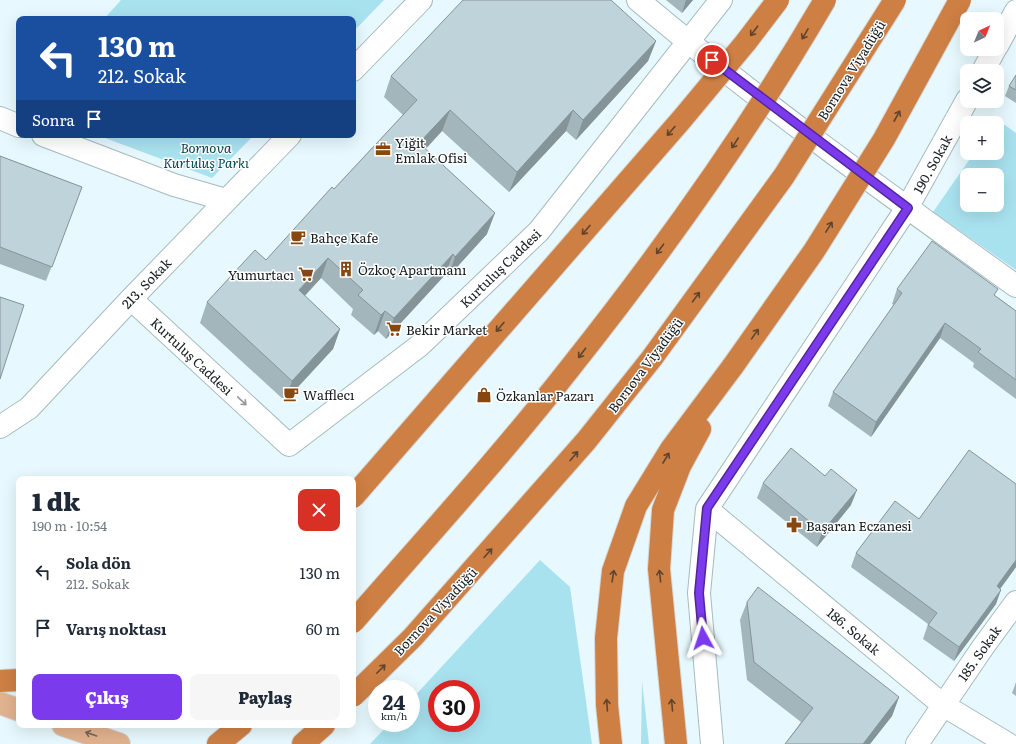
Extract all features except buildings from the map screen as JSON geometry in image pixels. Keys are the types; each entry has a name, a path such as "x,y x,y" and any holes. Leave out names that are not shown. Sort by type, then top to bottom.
{"highway":[{"path":"356,494 682,119 746,42 778,0"},
{"path":"356,619 570,369 697,200 792,56 825,0"},
{"name":"Bornova Viyadüğü","path":"356,693 413,637 596,430 652,358 784,176 895,0"},
{"path":"611,744 607,705 606,638 613,571 636,506 671,449 733,366 814,251 887,132 960,0"},
{"path":"676,744 659,569 663,510 680,466 733,366"},
{"path":"0,681 16,680"},
{"path":"218,744 237,728"},
{"path":"303,744 321,728"}],"main road":[{"path":"0,704 16,709"},
{"path":"73,728 119,744"}],"street":[{"path":"356,67 421,0"},
{"path":"638,0 687,41 908,208 1016,286"},
{"name":"Kurtuluş Caddesi","path":"131,299 289,445 420,346 539,231 687,41 721,0"},
{"path":"1004,33 1016,11"},
{"name":"190. Sokak","path":"712,744 699,593 707,508 908,208 963,108"},
{"path":"0,118 16,125"},
{"path":"51,138 174,185 226,200"},
{"name":"213. Sokak","path":"0,426 30,408 131,299 287,138"},
{"name":"186. Sokak","path":"707,508 943,705 1008,744"},
{"name":"185. Sokak","path":"917,744 1016,602"}],"green space":[{"path":"121,0 384,0 356,29 356,16 107,16"},
{"path":"1004,124 1016,133 1016,270 933,212 960,173 960,212 1004,212 1004,168 964,168 969,160 1004,160"},
{"name":"Bornova Kurtuluş Parkı","path":"105,138 251,138 212,178"},
{"path":"540,560 570,587 592,744 370,744 381,732 420,732 420,690 428,682 428,732 480,732 480,680 429,680"},
{"path":"642,681 649,744 641,744"}],"place":[{"name":"Yiğit Emlak Ofisi","path":"383,149"},
{"name":"Bahçe Kafe","path":"298,237"},
{"name":"Özkoç Apartmanı","path":"346,269"},
{"name":"Yumurtacı","path":"306,274"},
{"name":"Bekir Market","path":"394,329"},
{"name":"Wafflecı","path":"291,394"},
{"name":"Özkanlar Pazarı","path":"484,395"},
{"name":"Başaran Eczanesi","path":"794,525"}],"route":[{"path":"703,638 699,593 707,508 908,208 712,60"}]}
